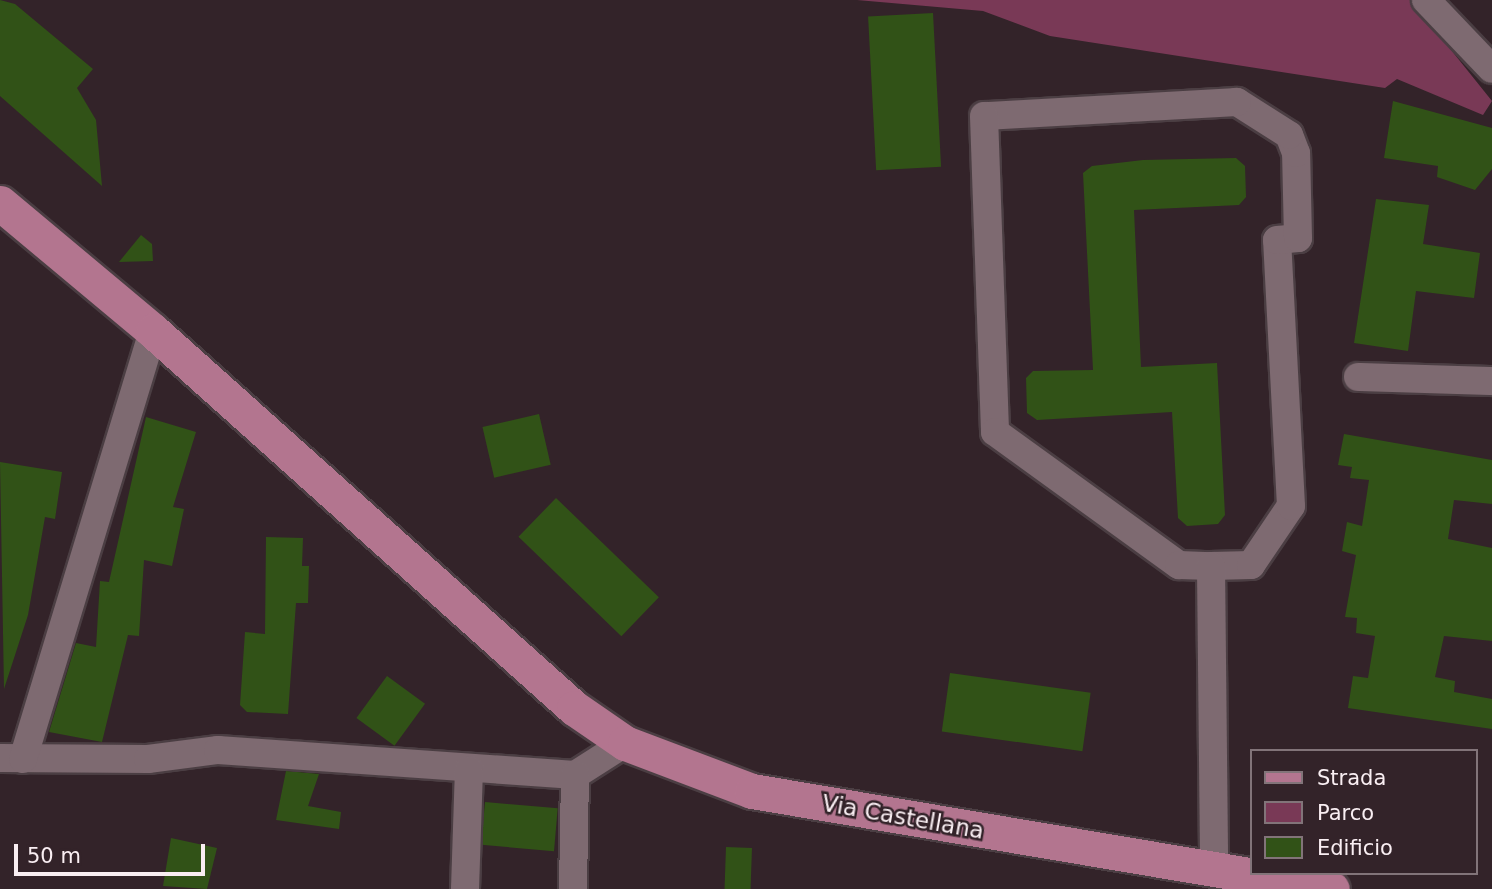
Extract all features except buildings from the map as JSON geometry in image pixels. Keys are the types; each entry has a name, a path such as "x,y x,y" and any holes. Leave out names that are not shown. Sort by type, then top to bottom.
{"main road":[{"name":"Via Castellana","path":"0,203 153,331 511,653 625,743 752,791 1332,889"}],"street":[{"path":"1426,0 1492,69"},
{"path":"1237,102 1289,135 1296,153 1298,238 1277,240 1291,506 1251,565 1211,566 1179,565 995,432 984,116 1237,102"},
{"path":"153,331 11,759 148,759 218,750 469,770 575,775 625,743"},
{"path":"1357,377 1492,381"},
{"path":"1211,566 1214,870"},
{"path":"464,889 469,770"},
{"path":"573,889 575,775"}],"green space":[{"path":"857,0 1411,0 1492,101 1483,115 1397,79 1385,88 1050,36 983,11"}]}
